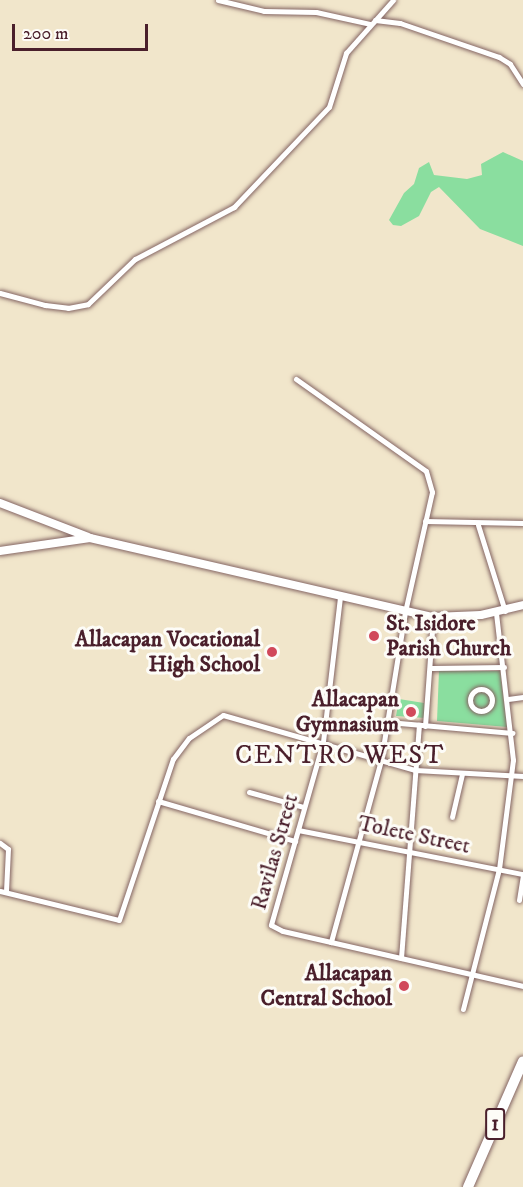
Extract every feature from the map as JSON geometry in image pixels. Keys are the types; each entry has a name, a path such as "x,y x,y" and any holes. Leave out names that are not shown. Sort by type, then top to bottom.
{"highway":[{"name":"1","path":"468,1187 523,1061"}],"main road":[{"path":"0,503 90,538 405,612 433,617 501,612 523,605"},
{"path":"0,551 90,538"}],"street":[{"path":"218,0 264,11 316,12 372,22 400,23 499,57 510,64 523,84"},
{"path":"0,293 45,305 68,308 88,304 135,259 224,214 261,182 329,107 346,53 393,0"},
{"path":"296,379 426,471 432,492 405,612 381,760 330,942 523,986"},
{"path":"425,521 478,525 523,523"},
{"path":"463,1009 499,869 512,777 513,733 504,668 501,612 478,525"},
{"name":"Ravilas Street","path":"330,942 273,928 272,922 323,742 340,597"},
{"path":"401,958 415,770 432,668 433,617"},
{"path":"432,668 504,668"},
{"path":"478,689 486,690 492,704 486,710 477,710 470,703 471,695 478,689"},
{"path":"508,699 523,697"},
{"path":"0,843 8,849 3,892 119,920 127,908 158,801 179,750 223,715 415,770 523,776"},
{"path":"388,722 513,733"},
{"path":"452,817 462,774"},
{"path":"249,792 304,807"},
{"path":"158,801 295,841"},
{"name":"Tolete Street","path":"298,830 523,874"},
{"path":"519,900 523,874"}],"green space":[{"path":"503,152 523,161 523,246 480,229 439,187 431,192 419,216 401,226 393,225 389,220 404,193 414,184 419,168 429,162 434,175 467,179 482,175 481,164"},
{"path":"439,671 500,671 507,727 437,721"},
{"name":"Allacapan Gymnasium","path":"399,699 424,703 425,718 396,716"}],"place":[{"name":"St. Isidore Parish Church","path":"374,636"},
{"name":"Allacapan Vocational High School","path":"272,652"},
{"name":"Allacapan Gymnasium","path":"411,712"},
{"name":"Allacapan Central School","path":"404,986"}],"district":[{"name":"CENTRO WEST","path":"340,756"}]}
